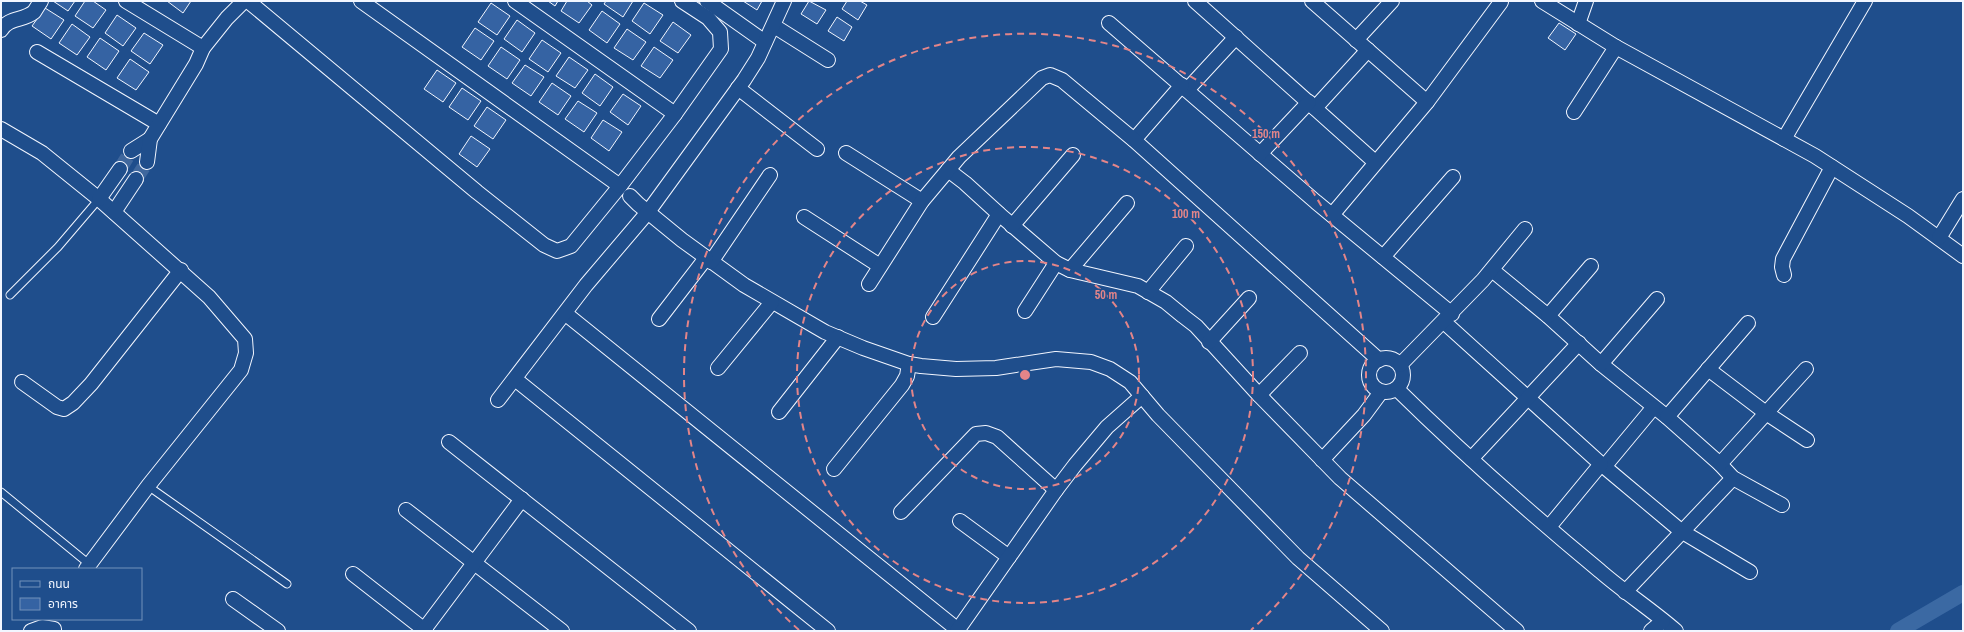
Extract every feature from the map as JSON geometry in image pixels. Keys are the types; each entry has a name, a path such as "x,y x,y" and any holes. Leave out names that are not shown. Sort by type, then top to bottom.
{"street":[{"path":"1,30 10,20 24,17 34,11 41,1"},
{"path":"126,1 203,48"},
{"path":"147,162 150,139 196,64 203,48 227,18 244,1"},
{"path":"248,1 477,192 544,245 557,251 571,246 625,191 675,114 721,49 720,32 708,18 682,1"},
{"path":"361,1 625,191 648,212 709,260 772,302 825,332 863,348 909,364 956,369 996,368 1056,359 1074,359 1090,362 1110,369 1130,382 1158,416 1298,558 1334,591 1382,631"},
{"path":"515,1 675,114"},
{"path":"707,1 765,42"},
{"path":"498,400 566,314 586,286 648,212 738,88 758,58 774,26 784,1"},
{"path":"1195,1 1376,162"},
{"path":"1312,1 1427,102"},
{"path":"1356,40 1392,1"},
{"path":"1542,1 1616,47 1815,156 1939,238 1963,256"},
{"path":"1578,24 1586,1"},
{"path":"1784,139 1865,1"},
{"path":"1332,215 1427,102 1501,2"},
{"path":"1109,22 1260,154 1383,257 1448,318 1528,399 1603,466 1681,531 1750,572"},
{"path":"774,26 828,60"},
{"path":"1134,140 1236,37"},
{"path":"1574,112 1616,47"},
{"path":"1260,154 1368,50"},
{"path":"37,52 159,124"},
{"path":"869,284 922,200 959,157 1042,78 1050,75 1062,80 1134,140 1379,360"},
{"path":"738,88 817,149"},
{"path":"1,129 42,153 99,199 209,297 245,338 246,353 241,370 148,486 87,566"},
{"path":"132,151 150,139"},
{"path":"846,152 922,200"},
{"path":"1012,226 1073,155"},
{"path":"1784,275 1782,268 1783,259 1832,167"},
{"path":"99,199 120,169"},
{"path":"948,170 965,183 1012,226 1056,263 1070,270 1125,282 1148,292 1183,316 1322,460 1517,631"},
{"path":"659,319 709,260 770,175"},
{"path":"1383,257 1453,177"},
{"path":"114,212 136,179"},
{"path":"1939,238 1963,199"},
{"path":"1070,270 1127,203"},
{"path":"933,317 999,214"},
{"path":"804,217 880,266"},
{"path":"1400,365 1448,318 1492,270 1525,229"},
{"path":"1148,292 1186,246"},
{"path":"1026,311 1056,263"},
{"path":"1548,316 1590,266"},
{"path":"22,382 57,407 64,409 73,403 91,384 180,270"},
{"path":"1492,270 1548,316 1653,408 1667,417 1720,464 1733,478 1782,505"},
{"path":"1209,342 1249,298"},
{"path":"1601,364 1657,299"},
{"path":"718,368 772,302"},
{"path":"566,314 658,386 958,631 1056,490 1096,439 1142,396"},
{"path":"1667,417 1748,323"},
{"path":"779,412 838,337"},
{"path":"1471,459 1579,343"},
{"path":"1259,395 1300,353"},
{"path":"1393,359 1403,370 1403,380 1397,389 1392,392 1381,392 1372,385 1369,374 1371,368 1379,360 1393,359"},
{"path":"834,469 902,385 907,376 909,364"},
{"path":"1708,369 1766,413 1807,440"},
{"path":"1720,464 1806,369"},
{"path":"515,379 828,631"},
{"path":"1397,389 1471,459 1548,527 1625,592 1676,631"},
{"path":"1322,460 1364,415 1381,392"},
{"path":"1548,527 1653,408"},
{"path":"901,512 976,434 986,433 997,437 1056,490"},
{"path":"449,442 689,631"},
{"path":"1625,592 1681,531 1733,478"},
{"path":"353,574 424,630 474,561 522,499"},
{"path":"406,510 474,561 562,631"},
{"path":"960,521 1009,557"},
{"path":"233,599 278,631"},
{"path":"1651,631 1663,621"},
{"path":"31,631 42,627 56,626"}],"lane":[{"path":"10,295 58,247 99,199"},
{"path":"148,486 287,584"},
{"path":"1,492 87,566"}],"building":[{"path":"53,1 75,1 68,11"},
{"path":"85,1 93,1 106,10 93,28 75,16"},
{"path":"167,1 191,1 183,13"},
{"path":"548,1 558,1 555,6"},
{"path":"567,1 587,1 592,5 579,23 561,11"},
{"path":"606,1 633,1 623,17 604,4"},
{"path":"743,1 762,1 757,10"},
{"path":"809,1 826,10 817,24 801,14"},
{"path":"847,1 860,1 867,5 858,20 842,9"},
{"path":"491,3 510,16 497,35 478,22"},
{"path":"644,3 663,15 650,34 632,21"},
{"path":"45,8 64,20 51,39 32,26"},
{"path":"602,11 620,24 607,43 589,30"},
{"path":"117,15 136,28 123,46 105,33"},
{"path":"837,17 852,27 844,41 828,31"},
{"path":"517,20 535,33 522,52 504,39"},
{"path":"673,22 691,35 678,53 660,41"},
{"path":"1559,23 1576,34 1565,50 1548,38"},
{"path":"72,24 90,37 77,55 59,43"},
{"path":"475,28 494,41 481,60 462,47"},
{"path":"627,29 646,42 633,60 614,48"},
{"path":"144,33 163,45 150,64 131,51"},
{"path":"100,38 119,51 106,70 87,57"},
{"path":"542,40 561,53 548,72 529,59"},
{"path":"501,47 520,60 507,79 488,66"},
{"path":"654,47 673,60 660,78 641,66"},
{"path":"569,57 588,70 575,88 556,76"},
{"path":"130,59 149,72 136,90 117,78"},
{"path":"525,65 544,77 531,96 512,83"},
{"path":"437,70 456,83 443,102 424,89"},
{"path":"595,74 613,87 600,106 582,93"},
{"path":"552,83 571,96 558,115 539,102"},
{"path":"462,88 481,101 468,120 449,107"},
{"path":"623,94 641,106 628,125 610,112"},
{"path":"578,101 597,113 584,132 565,119"},
{"path":"487,107 506,120 493,139 474,126"},
{"path":"603,120 622,132 609,151 591,138"},
{"path":"471,136 490,149 477,167 459,154"}],"waterway":[{"path":"1898,631 1963,593"}],"tunnel":[{"path":"120,169 131,151"},
{"path":"136,179 147,162"}]}
